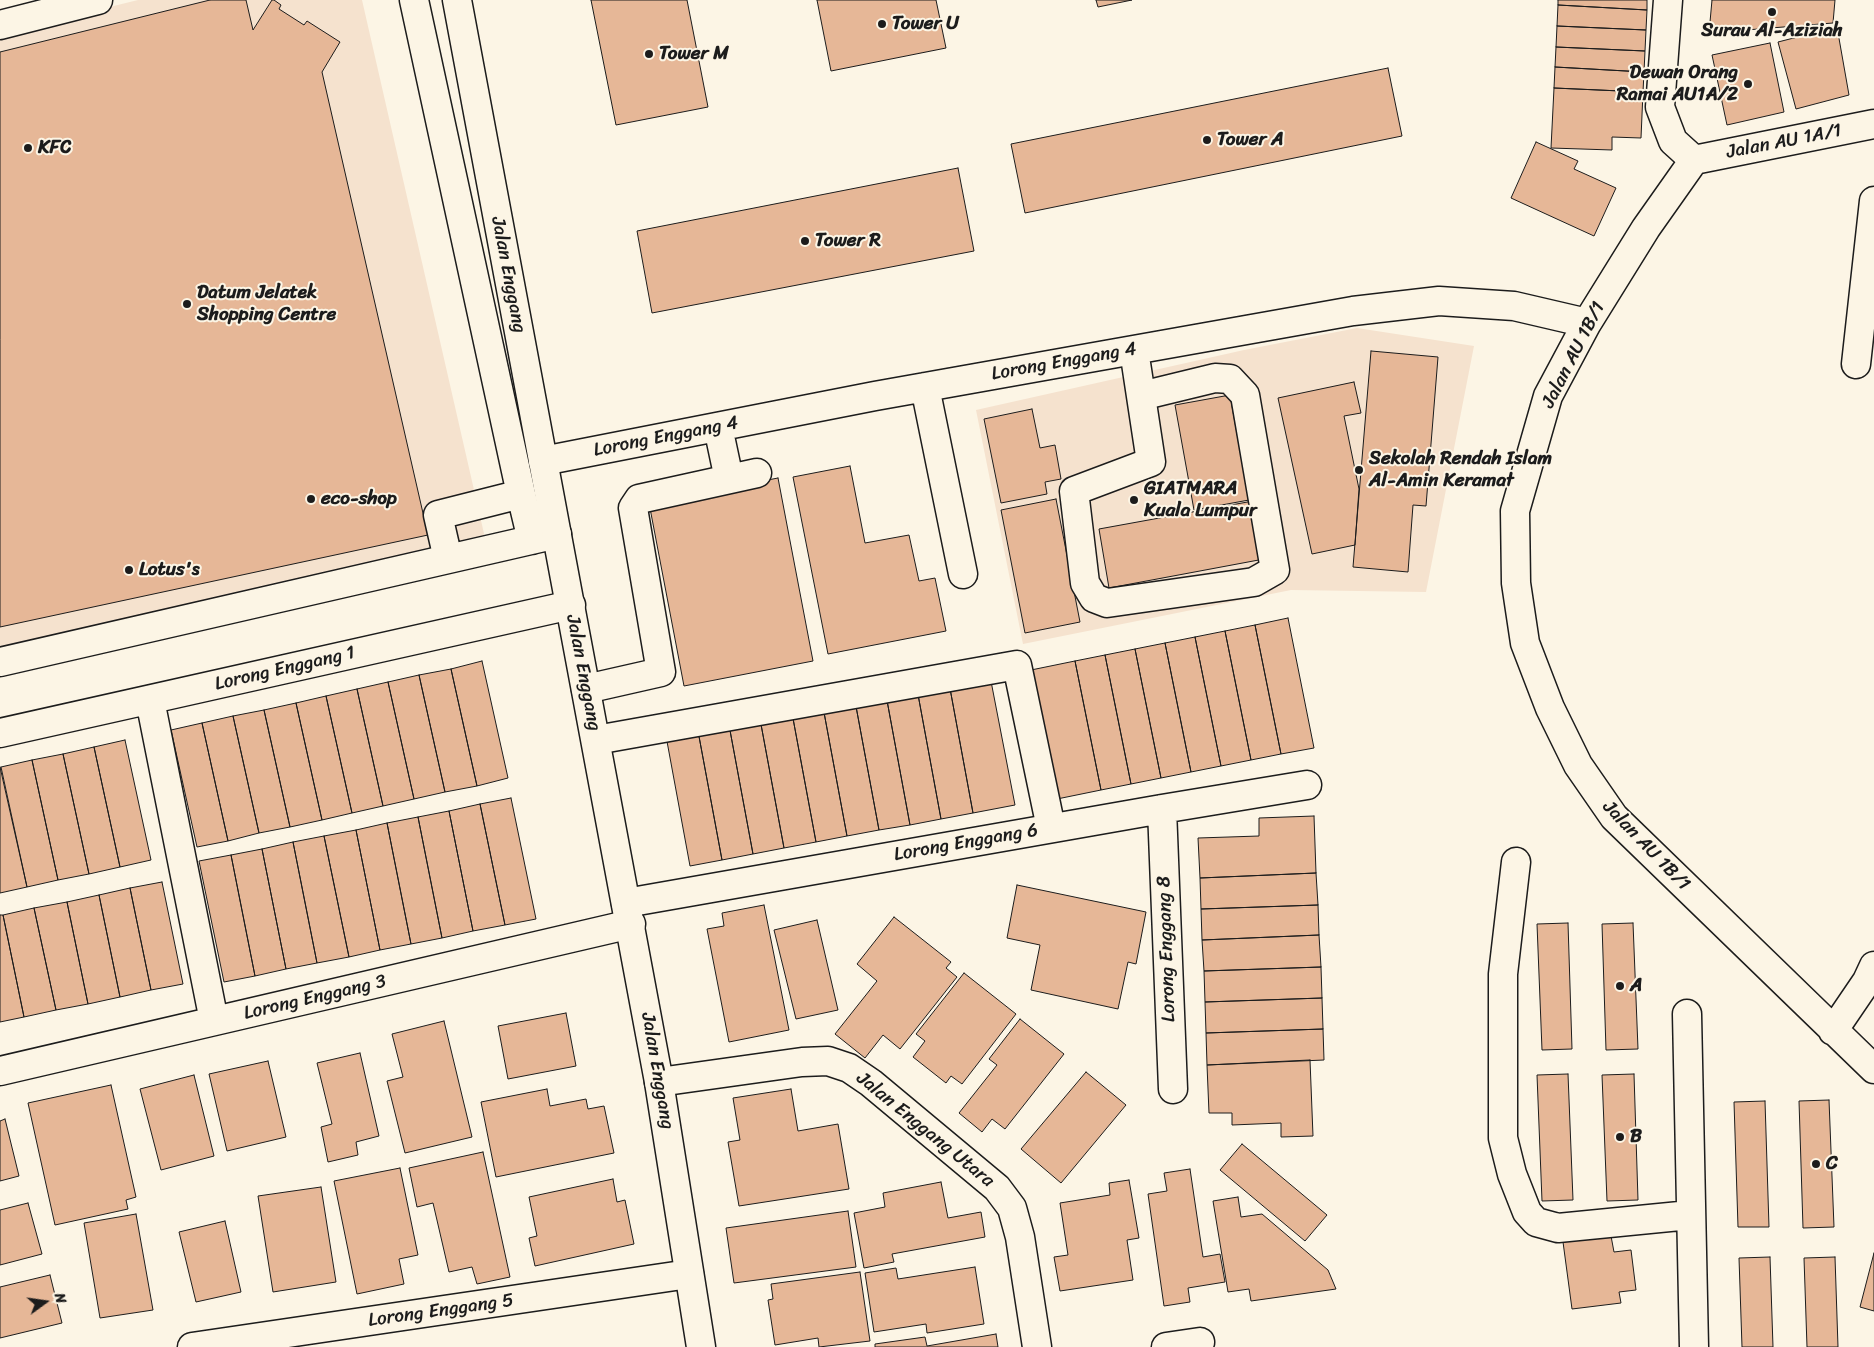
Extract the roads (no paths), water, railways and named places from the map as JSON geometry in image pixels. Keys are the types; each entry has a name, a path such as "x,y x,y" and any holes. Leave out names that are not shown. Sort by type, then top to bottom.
{"street":[{"path":"0,25 98,0"},
{"path":"0,662 545,537 521,494 414,0"},
{"name":"Jalan Enggang","path":"457,0 543,461 545,537 570,605 660,1082 701,1347"},
{"path":"1668,0 1660,107 1673,141 1694,160"},
{"name":"Jalan AU 1A/1","path":"1694,160 1874,124"},
{"name":"Jalan AU 1B/1","path":"1694,160 1646,228 1587,323 1548,396 1515,512 1516,583 1525,644 1550,708 1578,765 1614,817 1874,1069"},
{"path":"1856,364 1874,201"},
{"name":"Lorong Enggang 4","path":"543,461 925,387 1353,311 1439,301 1514,306 1587,323"},
{"path":"1134,350 1151,462 1074,491 1085,583 1094,598 1107,603 1254,582 1275,570 1244,395 1230,379 1215,378 1141,396"},
{"path":"925,387 963,574"},
{"path":"718,427 729,479"},
{"path":"586,689 661,672 633,508 639,499 758,473"},
{"path":"448,559 438,515 521,494"},
{"name":"Lorong Enggang 1","path":"0,733 570,605"},
{"path":"596,740 1017,665 1052,828"},
{"path":"150,700 214,1021"},
{"name":"Lorong Enggang 6","path":"628,914 1052,828 1307,785"},
{"name":"Lorong Enggang 8","path":"1162,808 1172,1088"},
{"path":"1516,862 1503,974 1503,1138 1512,1174 1527,1212 1536,1222 1558,1228 1690,1215"},
{"name":"Lorong Enggang 3","path":"0,1071 214,1021 628,914"},
{"path":"1833,1030 1867,981 1874,966"},
{"path":"1687,1014 1694,1347"},
{"name":"Jalan Enggang Utara","path":"660,1082 802,1062 828,1061 849,1068 871,1083 997,1188 1012,1208 1020,1237 1037,1347"},
{"name":"Lorong Enggang 5","path":"192,1347 689,1274"},
{"path":"1166,1347 1200,1342"}],"place":[{"name":"Surau Al-Aziziah","path":"1772,12"},
{"name":"Tower U","path":"882,24"},
{"name":"Tower M","path":"649,54"},
{"name":"Dewan Orang Ramai AU1A/2","path":"1748,84"},
{"name":"Tower A","path":"1207,140"},
{"name":"KFC","path":"28,148"},
{"name":"Tower R","path":"805,241"},
{"name":"Datum Jelatek Shopping Centre","path":"187,304"},
{"name":"Sekolah Rendah Islam Al-Amin Keramat","path":"1359,470"},
{"name":"eco-shop","path":"311,499"},
{"name":"GIATMARA Kuala Lumpur","path":"1134,500"},
{"name":"Lotus's","path":"129,570"},
{"name":"A","path":"1620,986"},
{"name":"B","path":"1620,1137"},
{"name":"C","path":"1816,1164"}]}
